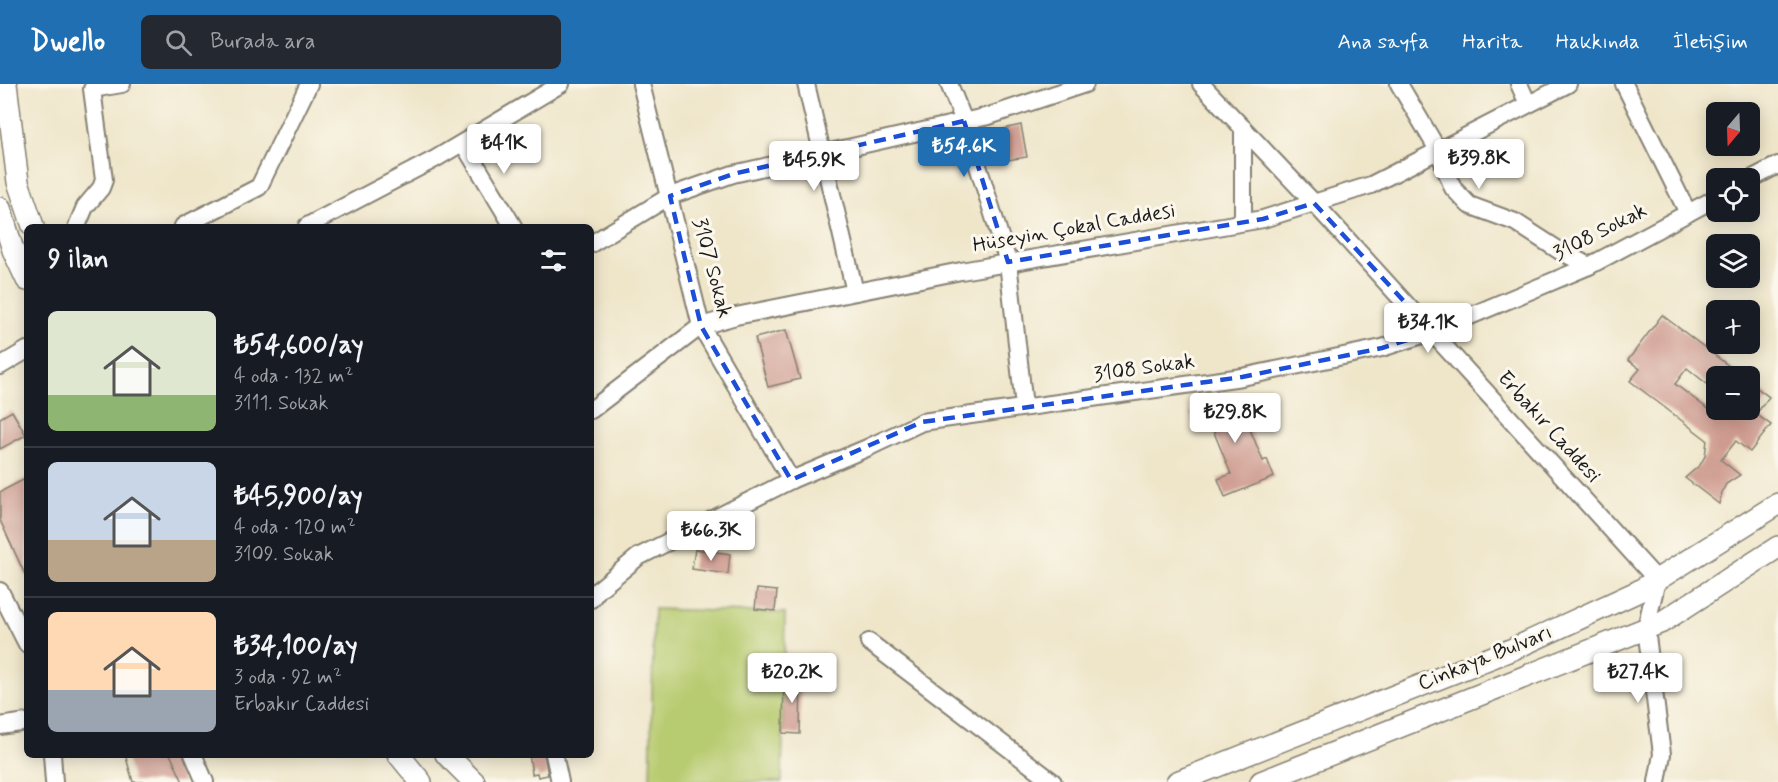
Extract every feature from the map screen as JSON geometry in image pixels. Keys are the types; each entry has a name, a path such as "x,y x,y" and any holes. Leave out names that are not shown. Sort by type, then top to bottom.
{"main road":[{"path":"6,84 18,182 32,224"},
{"path":"0,208 13,250 24,274"},
{"name":"Cinkaya Bulvarı","path":"1177,782 1513,649 1639,591 1778,504"},
{"name":"Cinkaya Bulvarı","path":"1261,782 1662,622 1778,547"},
{"path":"401,758 421,782"},
{"path":"450,758 474,782"}],"street":[{"path":"78,224 104,180 92,88 122,84"},
{"path":"187,224 260,187 309,84"},
{"path":"328,222 561,84"},
{"name":"3107 Sokak","path":"641,84 701,326 791,480"},
{"path":"806,84 855,292"},
{"path":"949,84 964,121 1008,262 1024,407"},
{"path":"594,242 670,196 733,174 989,116 1084,84"},
{"name":"Erbakır Caddesi","path":"1201,84 1314,202 1657,580"},
{"path":"1400,84 1438,150 1453,188 1469,205 1515,222 1560,251 1589,266"},
{"path":"1519,84 1528,104"},
{"name":"Hüseyin Çokal Caddesi","path":"594,408 701,326 736,316 1008,262 1263,219 1371,184 1568,84"},
{"path":"1624,84 1688,213"},
{"path":"1243,128 1243,222"},
{"path":"463,143 512,224"},
{"path":"1760,174 1778,165"},
{"name":"3108 Sokak","path":"594,589 638,557 791,480 922,422 1242,377 1382,348 1432,332 1589,266 1706,203"},
{"path":"0,366 24,352"},
{"path":"1657,580 1646,628 1662,754 1657,782"},
{"path":"0,591 24,638"},
{"path":"869,642 1053,782"},
{"path":"0,726 24,722"},
{"path":"52,758 54,782"},
{"path":"195,758 205,782"},
{"path":"555,758 560,782"}],"highlighted area":[{"path":"964,121 1008,262 1263,219 1314,203 1432,332 1382,348 1242,377 922,422 791,480 701,326 670,196 733,174"}],"green space":[{"path":"654,609 785,613 782,782 650,782"}],"building":[{"path":"1021,125 1027,157 1008,160 1003,129"},
{"path":"1662,315 1706,349 1706,354 1713,354 1729,366 1706,366 1706,383 1687,368 1675,384 1706,407 1706,420 1760,420 1760,417 1771,425 1750,452 1736,441 1721,460 1740,475 1726,484 1719,504 1685,478 1700,465 1705,456 1707,440 1630,381 1640,369 1628,360"},
{"path":"786,330 800,379 768,387 755,338"},
{"path":"1760,390 1769,397 1760,409"},
{"path":"1240,393 1247,410 1243,412 1263,461 1267,459 1274,477 1225,497 1218,479 1231,474 1211,425 1198,430 1190,413"},
{"path":"12,411 24,432 24,436 0,449 0,418"},
{"path":"24,480 24,572 0,520 0,492"},
{"path":"695,549 730,554 728,574 692,569"},
{"path":"757,589 777,591 775,611 755,609"},
{"path":"784,675 801,676 800,734 783,733"},
{"path":"126,758 172,758 183,782 133,782"},
{"path":"530,758 545,758 548,775 538,777 537,773 532,774"}]}
